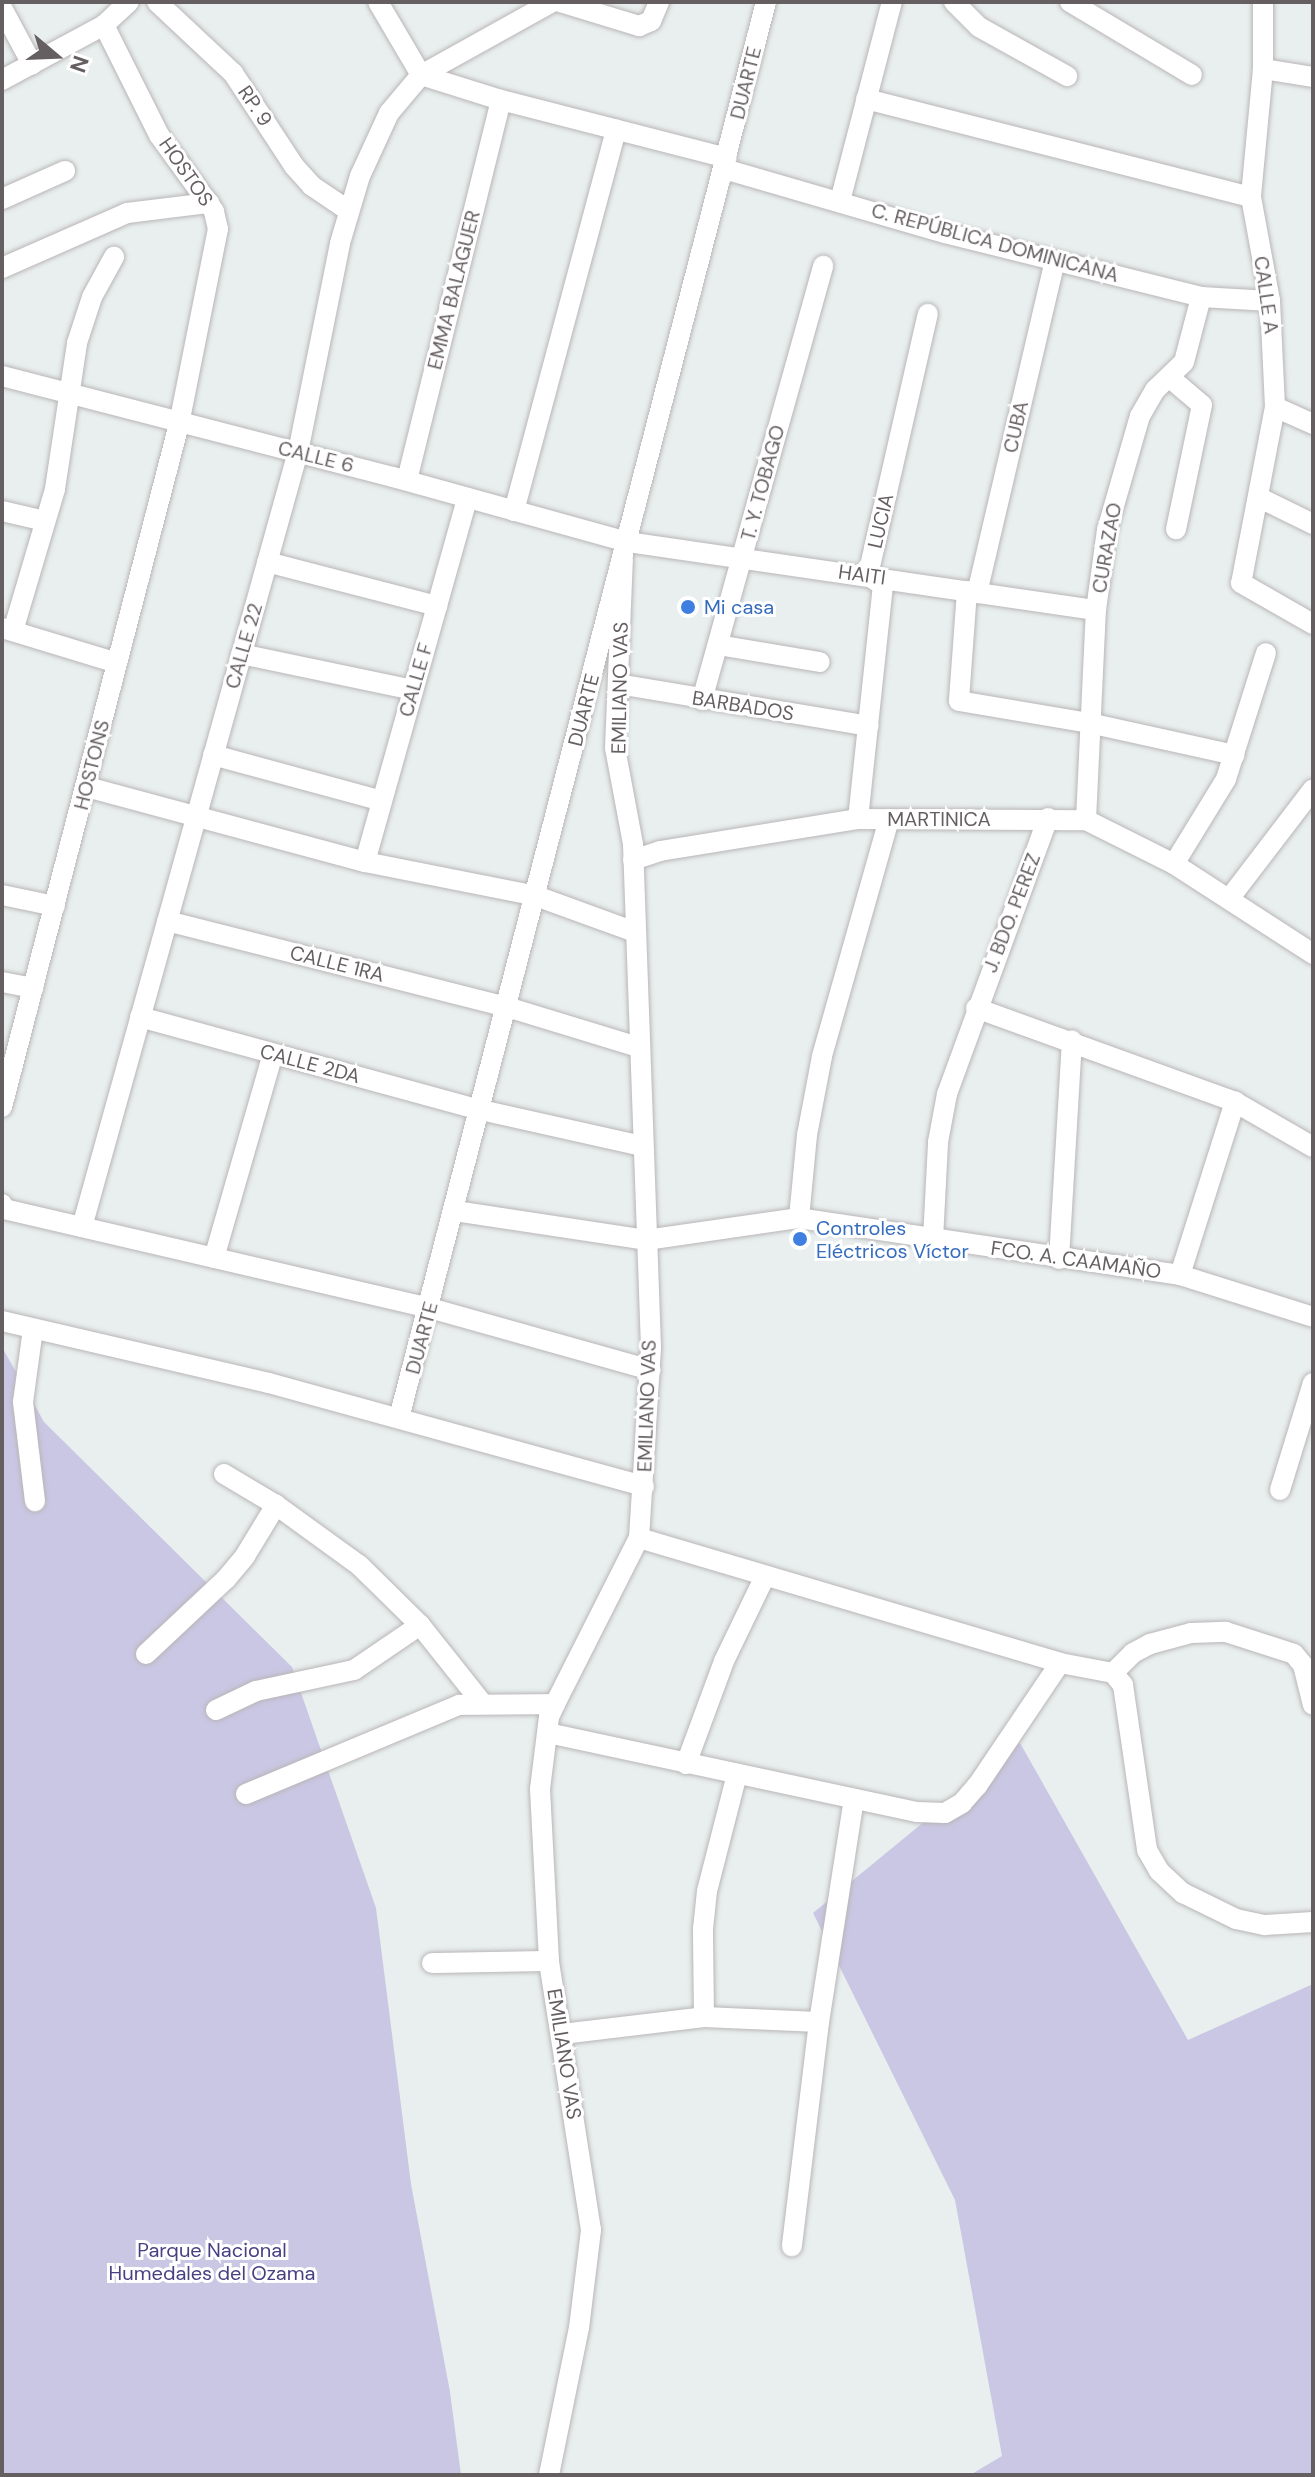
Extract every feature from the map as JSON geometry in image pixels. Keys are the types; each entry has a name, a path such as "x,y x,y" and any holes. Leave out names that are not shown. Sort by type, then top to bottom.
{"street":[{"path":"2,80 104,25 129,2"},
{"name":"RP. 9","path":"157,2 233,73 294,166 312,186 349,211"},
{"path":"378,2 421,75 552,2"},
{"path":"560,2 639,26 651,21 659,2"},
{"name":"DUARTE","path":"399,1418 430,1308 766,2"},
{"path":"840,201 892,2"},
{"path":"954,2 979,27 1067,76"},
{"path":"1070,2 1192,75"},
{"name":"CALLE A","path":"1263,2 1263,69 1251,197 1270,301 1275,407 1260,498 1241,579 1243,585 1313,624"},
{"path":"2,8 32,64"},
{"name":"HOSTOS","path":"104,25 159,135 218,219 179,424"},
{"path":"1263,69 1313,77"},
{"name":"CALLE 22","path":"82,1227 298,452 349,211 360,176 389,113 421,75"},
{"name":"C. REPÚBLICA DOMINICANA","path":"421,75 501,100 616,129 840,201 1055,261 1201,297 1270,301"},
{"path":"866,99 1251,197"},
{"name":"EMMA BALAGUER","path":"407,480 501,100"},
{"path":"514,511 616,129"},
{"path":"2,199 65,171"},
{"path":"2,268 127,213 209,203"},
{"path":"114,257 84,318 67,394 55,489 8,629 117,663"},
{"name":"CUBA","path":"1055,261 972,592 959,701 1089,723"},
{"name":"T. Y. TOBAGO","path":"702,700 823,266"},
{"name":"CURAZAO","path":"1086,820 1096,610 1107,530 1140,416 1155,390 1186,358 1201,297"},
{"name":"LUCIA","path":"858,819 883,586 868,575 928,314"},
{"name":"CALLE 6","path":"2,376 179,424 407,480 514,511 626,550"},
{"path":"1169,377 1202,405 1176,529"},
{"path":"1275,407 1313,424"},
{"name":"HOSTONS","path":"2,1107 179,424"},
{"name":"CALLE F","path":"365,862 467,498"},
{"path":"1260,498 1313,524"},
{"path":"2,511 45,521"},
{"name":"HAITI","path":"626,550 743,559 1096,610"},
{"name":"EMILIANO VAS","path":"549,2475 579,2328 591,2230 549,1961 540,1789 555,1704 639,1538 650,1370 633,860 615,748 626,550"},
{"path":"267,562 437,606"},
{"path":"718,645 820,662"},
{"path":"1174,864 1220,791 1235,755 1266,653"},
{"path":"241,654 413,690"},
{"name":"BARBADOS","path":"618,684 868,726"},
{"path":"1089,723 1235,755"},
{"path":"213,755 382,801"},
{"path":"87,787 365,862 536,896 635,932"},
{"path":"1229,899 1306,812 1313,789"},
{"name":"J. BDO. PEREZ","path":"933,1239 942,1118 976,1008 1048,818"},
{"name":"MARTINICA","path":"633,860 660,851 858,819 1086,820 1174,864 1313,954"},
{"path":"799,1218 807,1135 822,1056 889,819"},
{"path":"2,895 55,906"},
{"name":"CALLE 1RA","path":"167,921 507,1007 638,1047"},
{"path":"2,982 33,988"},
{"path":"976,1008 1072,1040 1235,1102 1313,1147"},
{"name":"CALLE 2DA","path":"140,1017 481,1110 642,1146"},
{"path":"1059,1259 1072,1040"},
{"path":"214,1258 273,1054"},
{"path":"1180,1275 1235,1102"},
{"path":"3,1206 430,1308 650,1370"},
{"name":"FCO. A. CAAMAÑO","path":"455,1211 646,1240 799,1218 1180,1275 1313,1317"},
{"path":"2,1321 269,1383 644,1486"},
{"path":"33,1329 23,1402 35,1501"},
{"path":"1280,1490 1313,1383"},
{"path":"224,1474 276,1505 359,1565 420,1625 482,1703"},
{"path":"146,1654 226,1579 245,1556 276,1505"},
{"path":"639,1538 1060,1663 1113,1673 1123,1685 1147,1850 1159,1871 1183,1893 1236,1919 1265,1925 1313,1922"},
{"path":"686,1764 724,1661 765,1576"},
{"path":"216,1710 256,1691 354,1670 420,1625"},
{"path":"1113,1673 1133,1653 1150,1644 1191,1633 1226,1632 1294,1654 1303,1665 1313,1705"},
{"path":"548,1733 917,1812 945,1813 962,1803 1060,1663"},
{"path":"246,1794 459,1705 555,1704"},
{"path":"704,2017 703,1929 707,1891 737,1774"},
{"path":"792,2246 819,2022 854,1799"},
{"path":"432,1963 549,1961"},
{"path":"562,2034 704,2017 819,2022"}],"green space":[{"name":"Parque Nacional Humedales del Ozama","path":"2,1347 44,1422 292,1667 376,1908 411,2184 450,2392 461,2475 2,2475"},
{"path":"1020,1743 1188,2040 1313,1984 1313,2475 970,2475 1002,2456 955,2200 813,1913"}],"place":[{"name":"Mi casa","path":"688,607"},
{"name":"Controles Eléctricos Víctor","path":"800,1239"}]}
